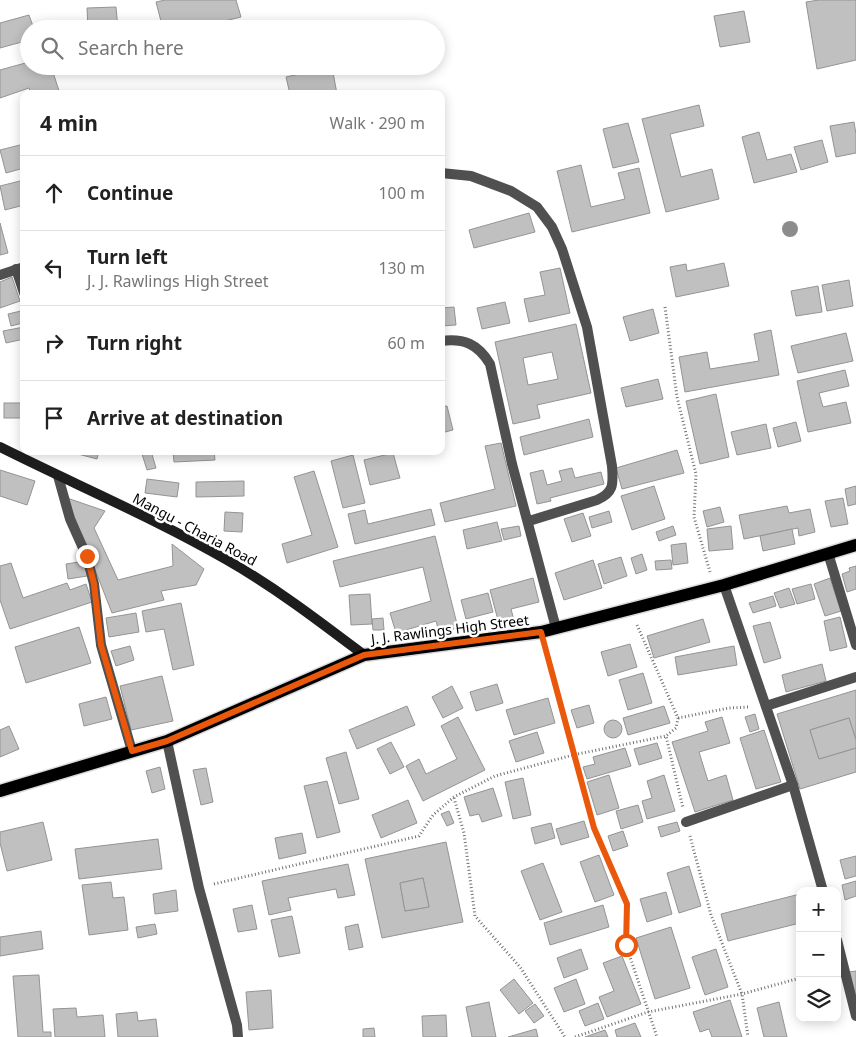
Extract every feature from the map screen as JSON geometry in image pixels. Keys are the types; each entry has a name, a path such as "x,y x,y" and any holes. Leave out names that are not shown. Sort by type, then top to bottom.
{"main road":[{"name":"J. J. Rawlings High Street","path":"0,791 167,741 364,655 541,632 719,586 856,545"}],"street":[{"path":"445,173 471,176 511,191 537,207 552,227 562,249 588,326 612,466 611,490 608,496 529,521"},
{"path":"0,275 20,268"},
{"path":"445,340 454,339 475,345 490,364 512,464 529,521 556,628"},
{"name":"Mangu - Charia Road","path":"0,448 116,502 226,559 287,597 364,655"},
{"path":"58,476 70,519 87,556 94,584 101,645 132,751"},
{"path":"828,553 856,645"},
{"path":"719,586 766,706 793,785 822,887"},
{"path":"766,706 856,676"},
{"path":"167,741 199,888 237,1025 238,1037"},
{"path":"686,822 793,785"},
{"path":"841,956 856,1016"}],"path":[{"path":"665,307 677,397 696,474 694,517 719,586"},
{"path":"541,632 594,828 627,904 626,945 656,1037"},
{"path":"678,718 729,708 766,706"},
{"path":"199,888 419,836 433,815 454,797 495,776 573,755 666,736"},
{"path":"454,797 464,833 475,916 520,967 565,1037"},
{"path":"575,1037 648,1012 742,994 796,979"}],"building":[{"path":"165,0 236,0 241,17 229,20 161,20 156,2"},
{"path":"856,0 856,60 817,69 806,2"},
{"path":"116,7 117,20 88,20 87,8"},
{"path":"744,11 750,42 720,47 714,16"},
{"path":"29,15 31,20 20,20 20,42 0,48 0,23"},
{"path":"20,64 20,75 54,75 59,90 30,90 29,88 0,98 0,70"},
{"path":"295,75 333,75 336,90 289,90 286,77"},
{"path":"699,105 704,126 670,134 681,177 712,169 719,199 666,212 642,119"},
{"path":"854,122 856,153 836,157 830,126"},
{"path":"628,123 639,162 613,168 603,129"},
{"path":"759,132 767,160 791,154 797,172 754,183 742,137"},
{"path":"822,140 828,162 801,170 794,147"},
{"path":"20,145 20,169 6,173 0,150"},
{"path":"581,165 591,207 625,199 618,173 639,168 650,213 572,232 557,171"},
{"path":"20,181 20,206 5,210 0,186"},
{"path":"529,213 535,232 474,248 469,230"},
{"path":"0,223 8,253 0,255"},
{"path":"724,263 729,286 676,297 670,267 686,264 687,271"},
{"path":"560,268 570,313 529,322 524,299 545,295 540,272"},
{"path":"12,277 20,301 0,308 0,282"},
{"path":"849,280 853,306 827,311 822,285"},
{"path":"818,286 822,312 796,316 791,291"},
{"path":"505,302 510,323 482,329 477,308"},
{"path":"454,307 456,325 445,326 445,308"},
{"path":"653,309 659,333 630,341 623,317"},
{"path":"20,311 20,324 11,326 8,314"},
{"path":"576,324 591,393 537,405 540,418 513,424 495,342","holes":["552,352 558,379 528,385 523,358"]},
{"path":"20,328 20,340 6,343 3,331"},
{"path":"771,330 779,375 685,392 679,357 707,352 710,369 759,361 754,334"},
{"path":"846,333 853,361 798,373 791,346"},
{"path":"845,370 849,386 819,393 823,407 846,402 851,423 808,432 797,381"},
{"path":"658,379 663,399 626,407 621,388"},
{"path":"716,394 729,457 700,464 686,401"},
{"path":"4,403 20,403 20,418 4,418"},
{"path":"445,406 447,406 453,430 445,432"},
{"path":"589,419 593,437 524,455 520,437"},
{"path":"796,422 801,441 778,447 773,428"},
{"path":"766,424 771,448 737,455 731,432"},
{"path":"501,443 516,506 445,522 440,503 495,489 485,446"},
{"path":"677,450 684,473 622,489 616,468"},
{"path":"82,455 98,455 97,459"},
{"path":"142,455 152,455 156,468 147,470"},
{"path":"173,455 214,455 215,460 174,462"},
{"path":"353,455 365,503 343,508 331,461"},
{"path":"394,455 400,478 370,485 364,460"},
{"path":"572,468 575,478 601,472 604,484 550,498 551,501 537,504 530,473 543,470 547,485 562,481 559,471"},
{"path":"0,470 35,481 27,505 0,496"},
{"path":"314,471 338,547 287,563 282,544 312,535 294,477"},
{"path":"147,479 179,483 177,497 145,493"},
{"path":"244,481 244,496 196,497 196,482"},
{"path":"654,486 665,519 632,530 621,496"},
{"path":"856,486 856,504 848,506 845,489"},
{"path":"67,498 105,511 94,528 118,580 173,566 172,544 204,569 196,585 161,591 164,600 112,613"},
{"path":"843,498 848,524 831,527 825,501"},
{"path":"787,506 789,513 810,509 815,532 799,536 798,528 744,539 739,515"},
{"path":"720,507 724,522 707,527 703,511"},
{"path":"431,509 435,525 355,544 348,514 365,510 368,524"},
{"path":"609,511 612,522 592,528 589,517"},
{"path":"225,512 243,513 242,532 224,531"},
{"path":"583,513 591,536 572,542 564,519"},
{"path":"497,522 502,541 467,549 463,530"},
{"path":"519,526 521,536 504,540 501,529"},
{"path":"673,526 676,535 659,541 656,532"},
{"path":"731,526 733,549 709,551 707,529"},
{"path":"792,529 795,544 763,551 760,536"},
{"path":"435,536 458,628 439,632 436,621 396,633 390,613 431,601 423,567 340,587 333,561"},
{"path":"686,543 688,563 673,565 671,545"},
{"path":"642,554 647,570 636,574 631,558"},
{"path":"621,557 627,576 604,584 598,564"},
{"path":"593,560 602,588 564,600 555,573"},
{"path":"671,560 672,569 656,570 655,561"},
{"path":"85,561 87,576 68,579 66,564"},
{"path":"11,563 23,598 67,583 70,590 86,584 92,602 10,629 0,600 0,566"},
{"path":"856,566 856,589 847,592 842,574 850,571 849,568"},
{"path":"533,578 539,602 511,609 514,620 499,624 490,590"},
{"path":"830,578 841,611 825,616 814,584"},
{"path":"811,584 815,599 797,604 792,589"},
{"path":"789,588 795,604 780,608 774,593"},
{"path":"488,593 493,612 466,619 461,600"},
{"path":"370,594 372,624 351,625 349,595"},
{"path":"773,596 776,606 753,613 749,603"},
{"path":"181,603 194,665 173,670 164,629 146,632 142,611"},
{"path":"136,613 139,632 109,637 106,618"},
{"path":"840,617 847,647 830,651 824,621"},
{"path":"383,618 384,630 373,630 372,619"},
{"path":"703,619 710,642 654,658 647,636"},
{"path":"770,622 781,658 764,663 753,626"},
{"path":"79,627 91,663 26,683 15,647"},
{"path":"630,644 637,667 608,676 601,652"},
{"path":"130,646 134,660 116,666 111,651"},
{"path":"734,646 737,665 678,675 675,657"},
{"path":"822,664 826,681 786,692 782,675"},
{"path":"643,673 652,703 628,710 619,680"},
{"path":"162,676 173,721 131,730 120,686"},
{"path":"497,684 503,703 476,711 470,692"},
{"path":"452,686 463,708 443,718 432,697"},
{"path":"856,690 856,740 849,718 810,730 819,759 856,748 856,772 800,789 777,714"},
{"path":"106,697 112,719 84,726 79,704"},
{"path":"548,698 555,723 514,735 506,710"},
{"path":"589,705 594,723 577,728 571,710"},
{"path":"407,706 415,725 357,749 349,730"},
{"path":"664,706 670,723 628,735 623,718"},
{"path":"755,714 759,729 750,732 745,717"},
{"path":"458,717 485,770 423,801 406,766 419,759 426,774 457,759 441,726"},
{"path":"722,717 730,743 699,752 708,781 726,775 733,800 695,812 672,742 708,731 705,722"},
{"path":"849,718 856,740 856,748 819,759 810,730"},
{"path":"609,720 617,720 622,725 620,736 609,738 604,733 604,725"},
{"path":"9,726 19,749 0,757 0,730"},
{"path":"764,730 781,782 756,789 740,738"},
{"path":"537,732 544,753 516,762 509,741"},
{"path":"391,742 404,767 390,774 377,749"},
{"path":"657,743 662,758 639,765 634,749"},
{"path":"625,748 631,766 587,779 583,767 595,764 593,757"},
{"path":"346,752 359,799 339,804 326,758"},
{"path":"160,767 165,789 152,793 146,771"},
{"path":"206,768 213,802 201,805 193,770"},
{"path":"609,775 619,808 597,815 587,782"},
{"path":"664,775 675,811 647,819 642,801 652,798 647,781"},
{"path":"523,778 531,815 513,819 505,782"},
{"path":"327,781 340,832 317,838 304,786"},
{"path":"493,788 502,816 482,822 479,814 470,816 464,797"},
{"path":"408,800 417,823 381,838 372,815"},
{"path":"638,805 643,822 621,829 616,811"},
{"path":"449,811 454,823 447,826 441,814"},
{"path":"584,821 589,837 561,845 556,829"},
{"path":"43,822 52,860 7,871 0,843 0,832"},
{"path":"677,822 680,831 661,837 658,827"},
{"path":"551,823 555,838 535,844 531,828"},
{"path":"623,831 628,846 613,851 608,836"},
{"path":"302,833 306,853 279,859 275,838"},
{"path":"158,839 162,869 79,879 75,849"},
{"path":"446,842 463,922 382,938 365,859","holes":["423,878 429,907 405,911 400,883"]},
{"path":"599,855 614,895 595,902 580,862"},
{"path":"856,856 856,876 845,879 840,860"},
{"path":"543,863 562,912 540,920 521,871"},
{"path":"348,864 355,895 338,898 336,889 288,898 291,910 269,915 262,881"},
{"path":"689,866 701,906 679,913 667,873"},
{"path":"423,878 429,907 405,911 400,883"},
{"path":"856,881 856,896 845,900 842,885"},
{"path":"111,882 113,898 124,897 128,930 89,935 82,885"},
{"path":"176,890 178,911 155,914 153,894"},
{"path":"666,892 672,914 647,922 640,899"},
{"path":"796,895 796,924 728,941 721,914"},
{"path":"252,905 257,929 238,932 233,909"},
{"path":"603,905 609,927 550,945 544,923"},
{"path":"292,916 300,953 279,957 271,920"},
{"path":"155,924 157,934 138,938 136,927"},
{"path":"358,924 363,947 349,950 345,927"},
{"path":"671,927 690,988 655,999 636,938"},
{"path":"41,931 43,949 0,956 0,937"},
{"path":"581,949 588,969 564,978 557,958"},
{"path":"716,949 728,987 705,995 692,957"},
{"path":"622,956 641,1004 607,1017 599,997 614,991 603,963"},
{"path":"856,971 856,996 849,972"},
{"path":"39,975 43,1032 51,1032 51,1037 18,1037 13,976"},
{"path":"514,979 533,1003 519,1014 500,990"},
{"path":"576,979 585,1004 564,1012 554,988"},
{"path":"271,990 273,1028 249,1030 246,992"},
{"path":"730,1000 742,1037 712,1037 709,1029 700,1032 693,1012"},
{"path":"489,1002 496,1037 472,1037 466,1007"},
{"path":"779,1002 787,1037 764,1037 757,1008"},
{"path":"598,1003 604,1019 585,1026 579,1011"},
{"path":"535,1004 544,1016 534,1023 525,1011"},
{"path":"76,1008 77,1017 103,1015 105,1037 55,1037 53,1009"},
{"path":"137,1012 138,1021 156,1019 158,1037 118,1037 116,1014"},
{"path":"446,1015 447,1037 423,1037 422,1016"},
{"path":"635,1023 641,1037 617,1037 615,1030"},
{"path":"374,1028 375,1037 363,1037 363,1029"},
{"path":"536,1029 538,1037 508,1037"},
{"path":"605,1030 608,1037 585,1037"}],"route":[{"path":"87,556 94,584 101,645 132,751 167,741 364,655 541,632 594,828 627,904 626,945"}]}
